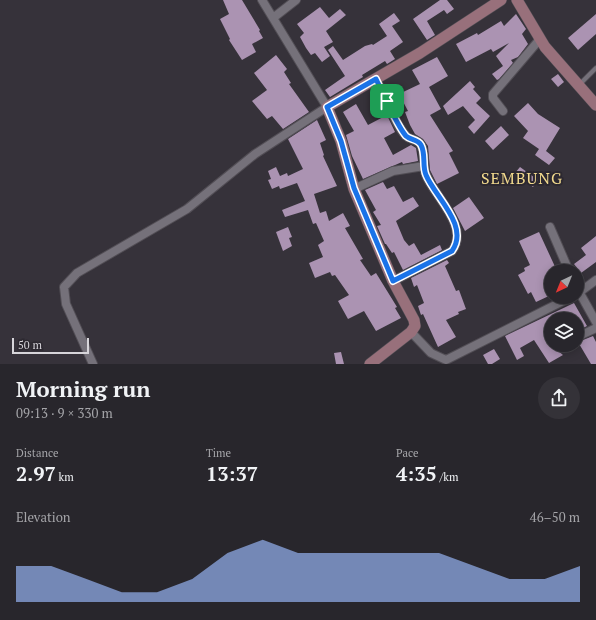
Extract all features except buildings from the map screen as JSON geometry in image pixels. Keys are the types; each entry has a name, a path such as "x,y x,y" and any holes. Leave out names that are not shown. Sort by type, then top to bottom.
{"main road":[{"path":"370,364 411,332 415,326 414,320 393,281 354,188 341,141 327,107 440,40 501,0"},
{"path":"517,0 545,47 596,105"}],"street":[{"path":"93,364 66,304 64,287 77,273 182,212 255,154 327,107 262,0"},
{"path":"273,18 296,0"},
{"path":"503,111 493,98 493,94 540,39"},
{"path":"376,79 405,135 418,141 422,146 426,175 454,221 458,234 456,246 452,251 393,281"},
{"path":"354,188 386,173 424,166"},
{"path":"550,227 567,264"},
{"path":"584,287 596,280"},
{"path":"584,301 596,322"},
{"path":"411,332 434,355 446,360 557,304"},
{"path":"584,334 596,328"}],"lane":[{"path":"578,85 596,68"}],"district":[{"name":"SEMBUNG","path":"522,178"}],"route":[{"path":"376,79 387,101 405,135 418,141 422,146 426,175 454,221 458,234 456,246 452,251 393,281 354,188 341,141 327,107 376,79"}]}
